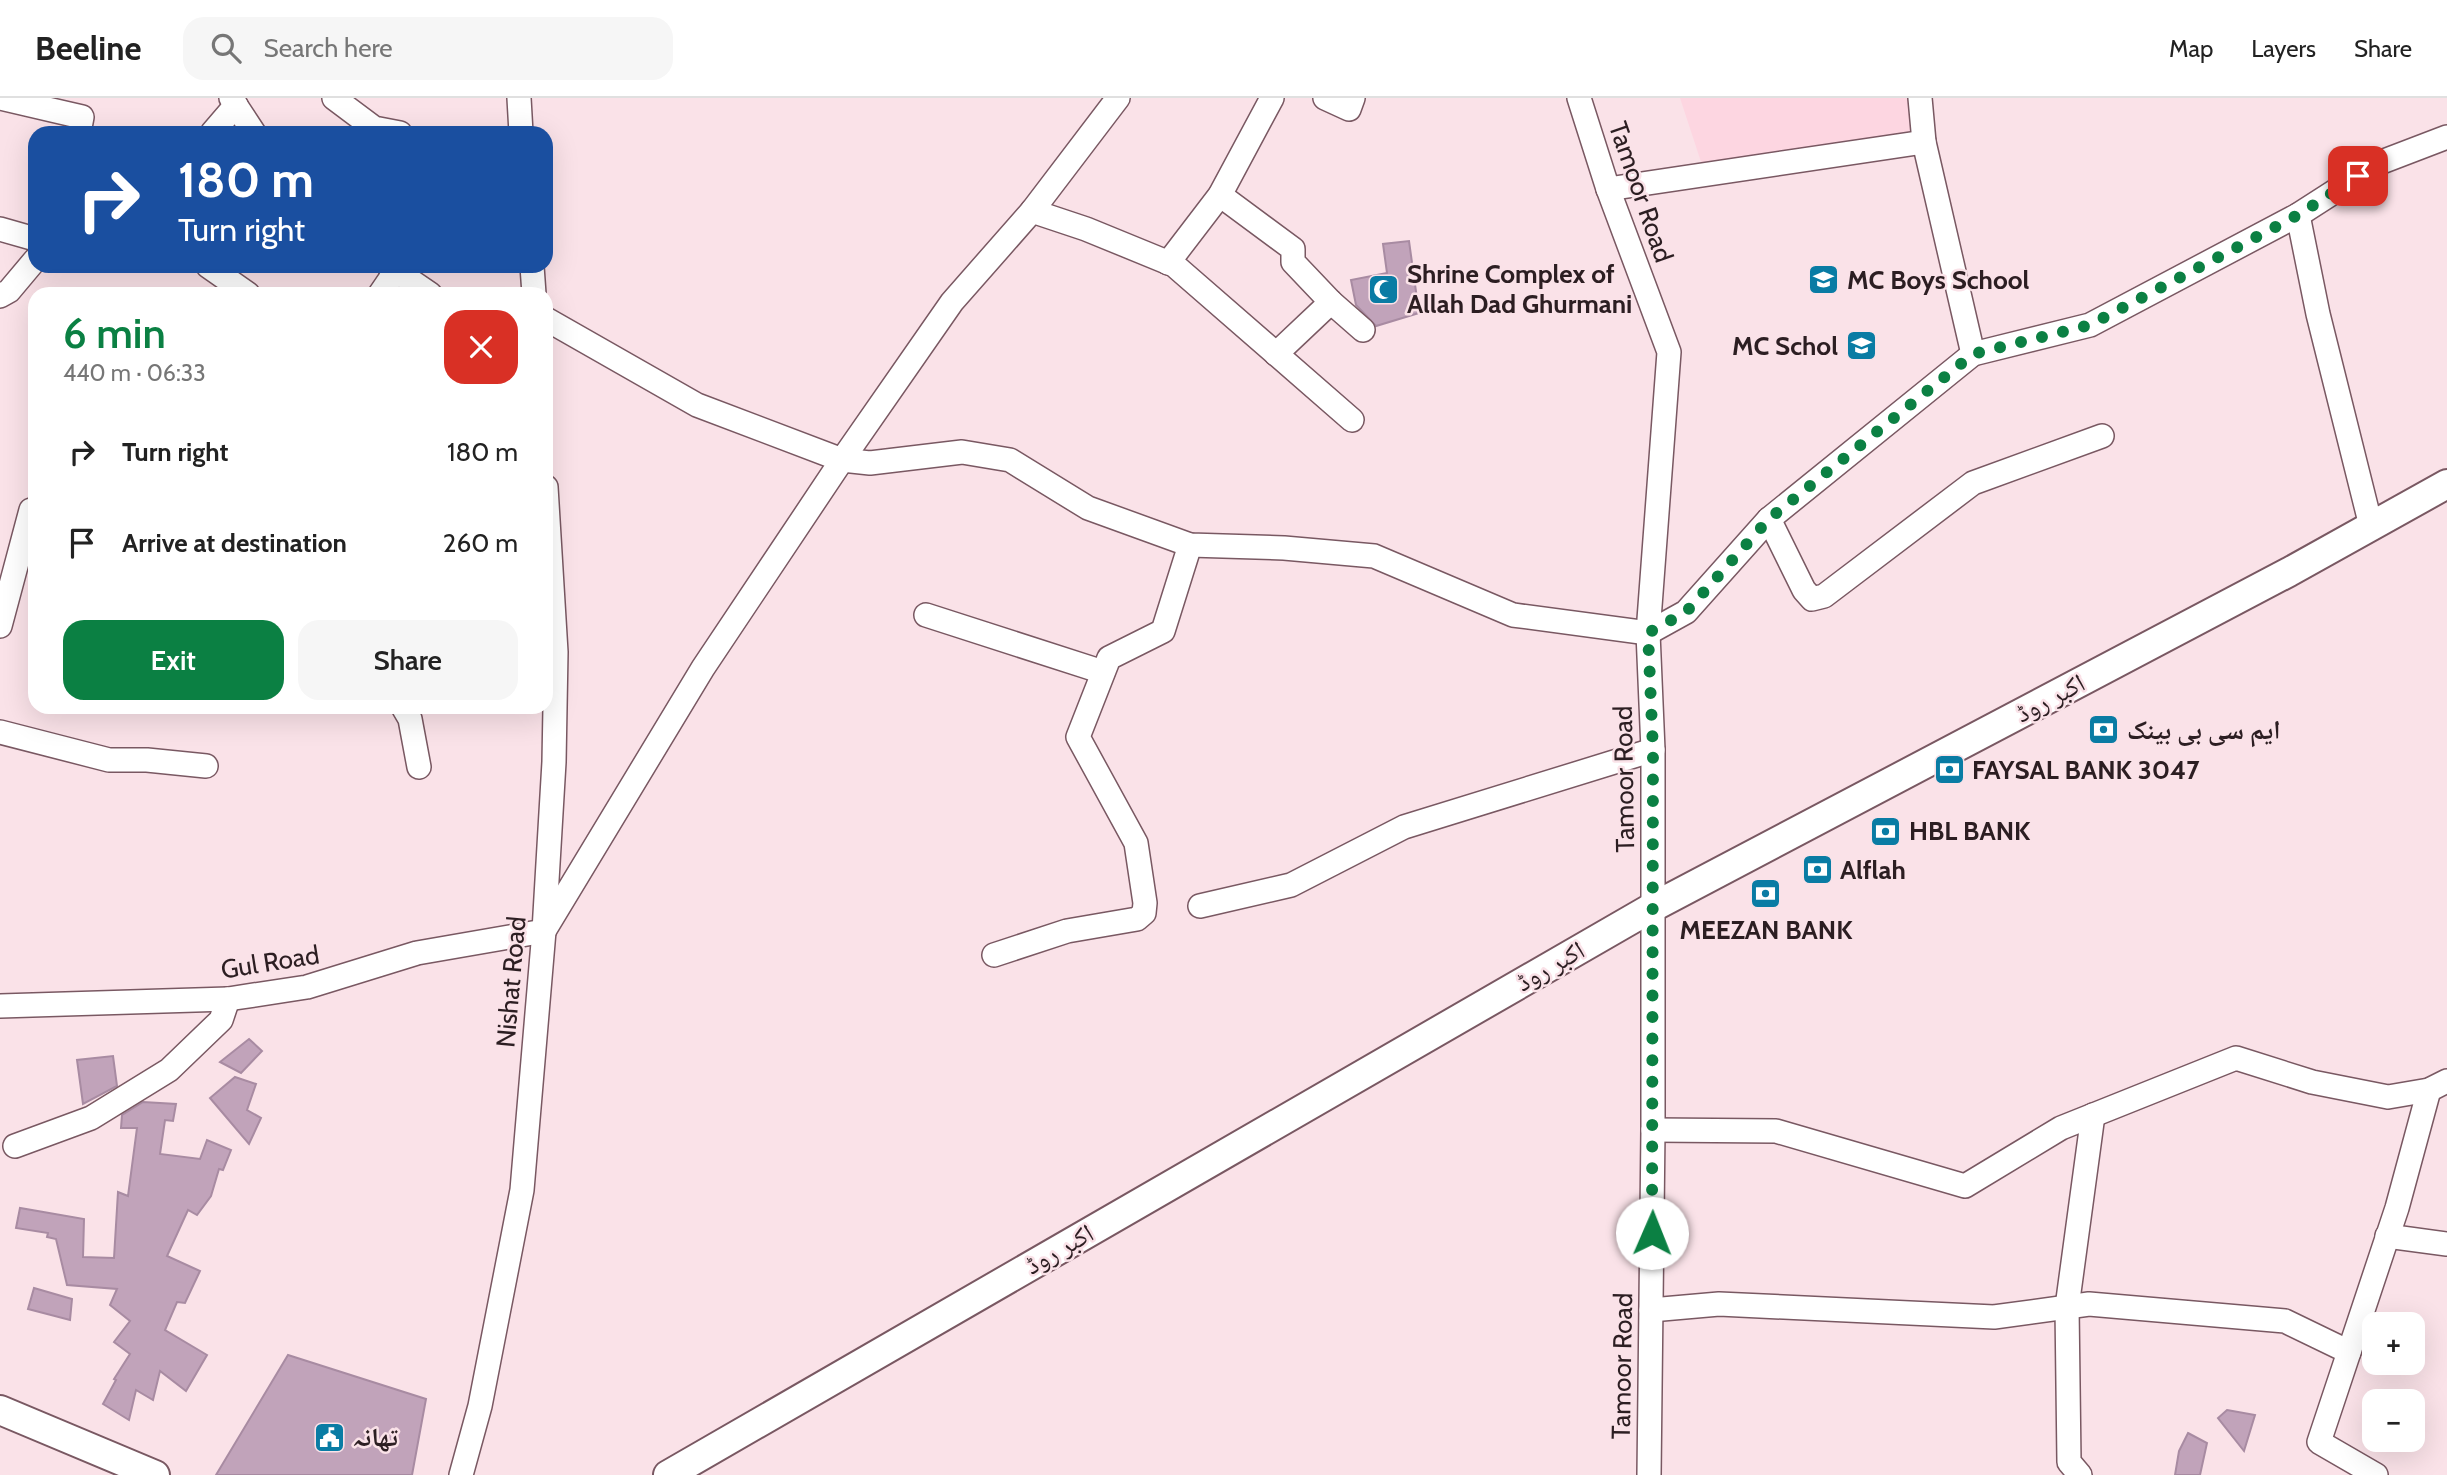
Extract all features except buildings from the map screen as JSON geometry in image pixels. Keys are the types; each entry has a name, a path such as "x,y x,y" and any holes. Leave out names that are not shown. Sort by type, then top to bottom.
{"main road":[{"name":"اکبر روڈ","path":"668,1475 1653,907 2289,572 2447,484"},
{"path":"0,1410 155,1475"}],"street":[{"path":"334,98 371,126"},
{"path":"519,98 521,126"},
{"path":"544,931 703,668 842,460 952,302 1032,211 1118,98"},
{"path":"1168,263 1220,195 1272,98"},
{"path":"1325,98 1349,108 1353,98"},
{"name":"Tamoor Road","path":"1579,98 1608,189 1670,352 1648,633 1653,750 1649,1475"},
{"path":"1920,98 1924,142 1973,354"},
{"path":"0,99 82,117 80,126"},
{"path":"217,126 233,102 249,126"},
{"path":"553,323 697,404 842,460 870,463 962,452 1010,460 1088,508 1190,545 1284,548 1374,556 1513,615 1648,633 1686,612 1769,519 1973,354 2090,325 2298,215 2379,163 2447,137"},
{"path":"1608,189 1924,142"},
{"path":"1220,195 1293,249 1293,262 1331,302 1363,330"},
{"path":"1032,211 1086,229 1174,265 1352,420"},
{"path":"2298,215 2318,314 2371,526"},
{"path":"18,234 28,249"},
{"path":"0,296 9,291 28,268"},
{"path":"218,273 238,287"},
{"path":"398,273 417,287"},
{"path":"1276,354 1331,302"},
{"path":"1769,519 1804,590 1812,598 1824,596 1973,483 2102,436"},
{"path":"0,626 28,521"},
{"path":"994,955 1068,930 1137,919 1144,913 1145,903 1136,843 1078,737 1109,658 1163,631 1190,545"},
{"name":"Nishat Road","path":"461,1475 480,1406 522,1190 544,931 554,762 556,652 553,602"},
{"path":"926,615 1103,672"},
{"path":"407,714 419,766"},
{"path":"0,732 109,760 147,760 205,766"},
{"path":"1200,906 1291,885 1404,827 1653,750"},
{"name":"Gul Road","path":"0,1006 228,999 307,987 417,953 544,931"},
{"path":"15,1146 91,1118 169,1070 221,1020 228,999"},
{"path":"1653,1130 1776,1131 1965,1186 2061,1128 2236,1058 2312,1082 2388,1097 2438,1086"},
{"path":"2376,1475 2319,1442 2438,1086"},
{"path":"2080,1475 2070,1462 2067,1307 2093,1115"},
{"path":"2387,1236 2447,1244"},
{"path":"1651,1310 1719,1304 1994,1317 2089,1304 2285,1321 2349,1352"}],"shaded area":[{"path":"1680,98 1920,98 1924,142 1705,174"}],"place":[{"name":"MC Boys School","path":"1824,280"},
{"name":"Shrine Complex of Allah Dad Ghurmani","path":"1384,289"},
{"name":"MC Schol","path":"1861,346"},
{"name":"ایم سی بی بینک","path":"2104,730"},
{"name":"FAYSAL BANK 3047","path":"1949,770"},
{"name":"HBL BANK","path":"1886,831"},
{"name":"Alflah","path":"1817,870"},
{"name":"MEEZAN BANK","path":"1766,894"},
{"name":"تھانہ","path":"329,1437"}],"route":[{"path":"1652,1233 1653,750 1648,633 1686,612 1769,519 1973,354 2090,325 2298,215 2358,176"}]}
